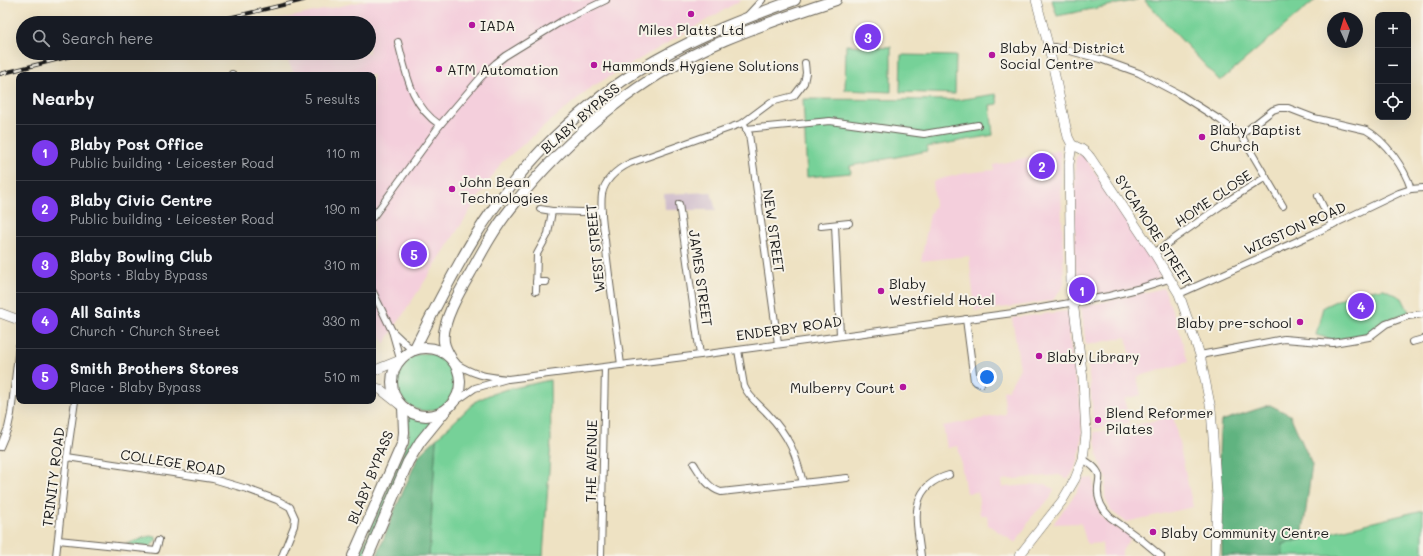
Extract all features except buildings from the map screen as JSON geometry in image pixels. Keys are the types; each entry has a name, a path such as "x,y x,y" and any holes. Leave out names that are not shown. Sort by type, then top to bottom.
{"main road":[{"name":"BLABY BYPASS","path":"413,350 443,292 479,231 519,176 555,137 606,93 655,60 746,18 795,0"},
{"name":"BLABY BYPASS","path":"453,360 446,349 443,335 457,297 487,243 510,209 538,175 569,143 634,90 689,58 724,40 798,12 836,0"},
{"path":"424,347 443,352 453,360 459,372 460,382 458,393 449,407 438,414 427,416 414,414 401,406 393,393 391,382 393,370 399,360 413,350 424,347"},
{"name":"BLABY BYPASS","path":"354,556 402,442 404,434 401,406"},
{"name":"BLABY BYPASS","path":"368,556 408,462 420,442 449,407"}],"street":[{"path":"376,213 440,125 481,77 505,56 562,22 606,0"},
{"path":"746,18 762,0"},
{"path":"1019,556 1062,501 1080,469 1087,431 1071,286 1069,164 1072,145 1068,137 1049,48 1036,0"},
{"path":"398,42 414,97 424,111 440,125"},
{"path":"1049,48 1055,47 1100,59 1139,73 1179,94 1241,135 1283,206"},
{"path":"745,126 771,102 794,96 804,83 806,73 805,63"},
{"path":"1241,135 1273,110 1279,108 1288,108 1314,118 1366,130 1373,134 1385,146 1408,178 1411,189"},
{"path":"745,126 830,122 924,134 978,125"},
{"name":"WEST STREET","path":"622,365 602,211 602,193 608,181 623,167 745,126"},
{"name":"NEW STREET","path":"745,126 749,134 778,344"},
{"name":"SYCAMORE STREET","path":"1072,145 1086,151 1154,253 1179,294 1200,355 1211,410 1217,496 1215,556"},
{"name":"HOME CLOSE","path":"1154,253 1229,200 1266,177"},
{"name":"WIGSTON ROAD","path":"1179,294 1399,193 1411,189 1423,188"},
{"path":"1318,196 1332,225"},
{"name":"JAMES STREET","path":"679,204 700,355"},
{"path":"540,209 582,212 602,211"},
{"path":"536,291 537,254 548,234 552,211"},
{"path":"821,226 849,223"},
{"path":"835,225 840,335"},
{"name":"ENDERBY ROAD","path":"449,407 475,388 508,379 738,350 1073,303 1137,290 1170,279"},
{"path":"536,282 546,282"},
{"path":"376,298 392,331 399,360 376,370"},
{"path":"0,313 16,319"},
{"path":"1200,355 1284,339 1333,343 1369,338 1386,324 1408,316 1423,314"},
{"path":"966,319 974,381 981,384"},
{"path":"392,331 413,350"},
{"path":"1412,342 1423,339"},
{"path":"738,350 746,391 776,422 785,436 797,460 803,483"},
{"name":"ENDERBY ROAD","path":"453,360 465,369 482,376 508,379"},
{"name":"THE AVENUE","path":"601,556 605,367"},
{"path":"0,447 12,414 16,375"},
{"path":"376,388 380,389 401,406"},
{"name":"TRINITY ROAD","path":"56,556 75,404"},
{"name":"COLLEGE ROAD","path":"67,457 213,479 277,500 290,507 295,518 294,526 282,556"},
{"path":"1083,459 1095,468 1099,475 1098,493 1105,512 1161,556"},
{"path":"694,464 707,483 714,490 721,492 847,478"},
{"path":"921,556 916,517 919,497 926,487 938,478 949,475"},
{"path":"58,540 156,553 159,540"}],"shaded area":[{"path":"368,0 741,0 590,88 501,163 384,344 376,324 376,72 294,72 288,60 376,60 376,16 296,16"},
{"path":"1060,150 1064,285 1053,300 975,311 969,256 921,261 930,214 935,205 933,182 966,173 994,170 994,165"},
{"path":"1081,154 1084,156 1159,269 1160,275 1158,278 1147,284 1128,290 1078,299 1075,263 1075,163 1076,157"},
{"path":"711,192 716,210 665,210 664,194"},
{"path":"1164,288 1179,329 1188,362 1137,377 1141,395 1124,399 1130,423 1094,429 1088,364 1132,360 1126,337 1086,345 1081,307"},
{"path":"1067,311 1070,316 1072,328 1069,332 1075,382 1079,389 1082,432 1081,448 1077,464 1068,479 1059,475 1002,480 1003,487 1045,484 1054,489 1050,499 1033,515 1016,543 988,525 987,515 980,515 978,492 966,493 958,446 947,448 943,426 1006,414 1003,391 1008,390 1020,368 1012,318"},
{"path":"1173,416 1193,507 1126,522 1111,511 1105,498 1107,479 1098,457 1094,432 1125,428"},
{"path":"1093,478 1095,499 1101,516 1112,525 1132,535 1122,551 1122,556 1103,556 1102,543 1087,544 1081,523 1053,524 1076,493 1083,479"}],"green space":[{"path":"1052,0 1138,0 1057,16"},
{"path":"1144,0 1315,0 1220,81"},
{"path":"846,45 891,47 891,92 845,90"},
{"path":"901,55 956,56 955,94 900,92"},
{"path":"996,94 998,104 990,105 993,135 927,147 927,151 850,166 851,173 807,177 803,99 957,100"},
{"path":"1384,289 1402,298 1409,312 1383,321 1368,333 1334,340 1316,335 1323,307 1355,292"},
{"path":"426,353 437,355 450,366 453,371 455,382 453,393 442,406 437,409 426,411 415,409 402,398 399,393 397,382 399,371 410,358 415,355"},
{"path":"550,380 551,441 543,556 429,556 436,439 476,401 504,390"},
{"path":"1270,405 1290,415 1312,465 1302,539 1283,544 1282,556 1222,556 1219,471 1221,421"},
{"path":"408,416 420,420 430,419 431,422 364,556 359,556 408,442"},
{"path":"436,439 429,556 377,556 419,455"},
{"path":"1423,510 1423,556 1282,556 1283,544"},
{"path":"150,536 156,537 156,541 149,547 126,544"}],"railway":[{"path":"237,16 304,0"},
{"path":"0,74 55,60"}],"place":[{"name":"Miles Platts Ltd","path":"691,14"},
{"name":"IADA","path":"472,25"},
{"name":"Blaby Bowling Club","path":"868,37"},
{"name":"Blaby And District Social Centre","path":"992,55"},
{"name":"Hammonds Hygiene Solutions","path":"594,65"},
{"name":"ATM Automation","path":"439,69"},
{"name":"Blaby Baptist Church","path":"1202,137"},
{"name":"Blaby Civic Centre","path":"1042,166"},
{"name":"John Bean Technologies","path":"452,189"},
{"name":"Smith Brothers Stores","path":"414,254"},
{"name":"Blaby Post Office","path":"1082,290"},
{"name":"Blaby Westfield Hotel","path":"881,291"},
{"name":"All Saints","path":"1361,306"},
{"name":"Blaby pre-school","path":"1300,322"},
{"name":"Blaby Library","path":"1039,356"},
{"name":"Mulberry Court","path":"903,387"},
{"name":"Blend Reformer Pilates","path":"1098,420"},
{"name":"Blaby Community Centre","path":"1153,532"}]}
